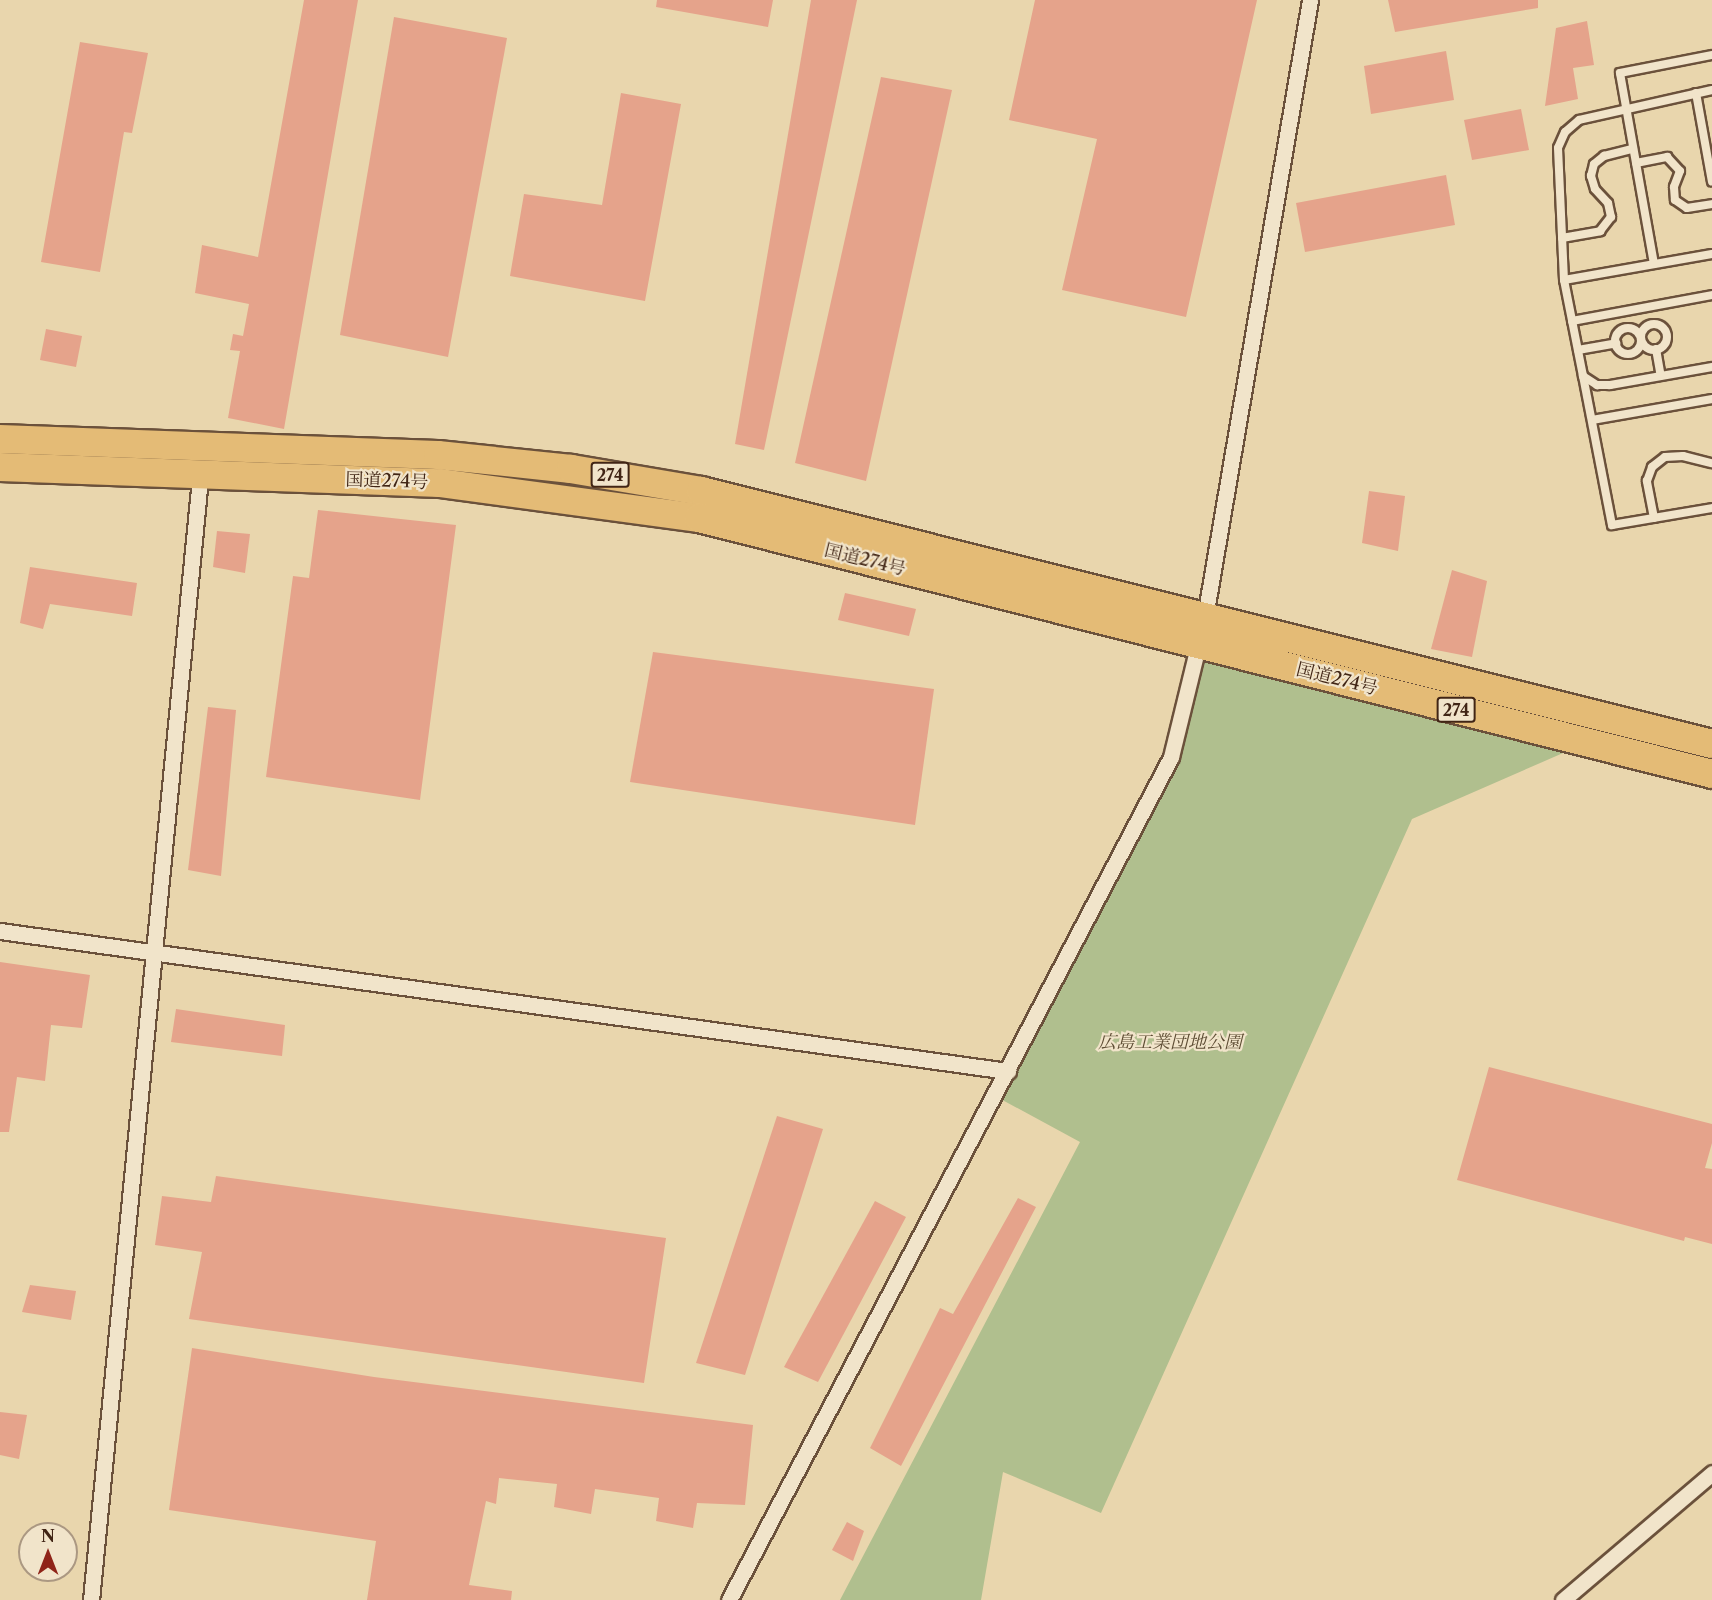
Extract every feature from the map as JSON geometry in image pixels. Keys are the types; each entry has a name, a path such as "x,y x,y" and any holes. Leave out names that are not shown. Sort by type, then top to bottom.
{"highway":[{"name":"国道274号","path":"0,439 438,455 571,469 701,491 1712,774"},
{"name":"国道274号","path":"0,467 440,483 554,495 699,518 1712,744"}],"street":[{"path":"729,1600 1171,757 1203,631 1310,0"},
{"path":"91,1600 203,446"},
{"path":"0,931 1008,1071"},
{"path":"1563,1600 1712,1473"}],"lane":[{"path":"1654,264 1620,73 1712,55"},
{"path":"1712,90 1579,120 1565,132 1558,148 1564,280 1612,525 1712,508"},
{"path":"1696,93 1708,140 1712,182"},
{"path":"1562,238 1600,231 1611,217 1608,203 1595,189 1591,176 1594,164 1604,156 1633,149"},
{"path":"1636,163 1668,157 1680,171 1674,187 1675,200 1688,207 1712,204"},
{"path":"1564,280 1712,254"},
{"path":"1572,321 1712,295"},
{"path":"1616,343 1622,352 1630,354 1640,347 1641,339 1649,325 1662,327 1666,338 1656,349"},
{"path":"1578,350 1616,343 1624,329 1633,329 1645,346 1656,349"},
{"path":"1656,349 1660,376"},
{"path":"1583,376 1597,385 1610,385 1712,367"},
{"path":"1592,420 1712,399"},
{"path":"1654,518 1647,481 1652,467 1665,457 1683,456 1712,463"}],"green space":[{"name":"広島工業団地公園","path":"1200,644 1586,743 1412,819 1101,1513 1003,1472 981,1600 840,1600 1080,1142 995,1096 1171,757"}],"building":[{"path":"304,0 358,0 284,429 228,418 240,351 230,350 233,334 243,336 249,304 195,293 202,245 258,257"},
{"path":"657,0 773,0 768,27 656,7"},
{"path":"811,0 857,0 764,450 735,444"},
{"path":"1035,0 1257,0 1186,317 1062,290 1097,139 1009,120"},
{"path":"1388,0 1538,0 1538,8 1395,32"},
{"path":"394,17 507,38 448,357 340,335"},
{"path":"1587,21 1594,65 1573,68 1578,99 1545,106 1556,28"},
{"path":"80,42 148,53 132,133 124,132 100,272 41,262"},
{"path":"1446,51 1454,100 1371,114 1364,66"},
{"path":"881,77 952,90 866,481 795,463"},
{"path":"621,93 681,104 645,301 510,276 524,194 602,205"},
{"path":"1521,109 1529,150 1472,160 1464,120"},
{"path":"1446,175 1455,225 1305,252 1296,203"},
{"path":"46,329 82,336 76,367 40,360"},
{"path":"1369,491 1405,496 1398,551 1362,543"},
{"path":"318,510 456,525 420,800 266,777 293,576 309,578"},
{"path":"217,531 250,534 245,573 213,567"},
{"path":"30,567 137,583 132,616 50,604 43,629 20,623"},
{"path":"1452,570 1487,581 1472,657 1431,649"},
{"path":"845,593 916,609 909,636 838,620"},
{"path":"653,652 934,689 915,825 630,782"},
{"path":"208,707 236,710 221,876 188,870"},
{"path":"0,962 90,975 82,1028 51,1025 45,1081 17,1077 9,1132 0,1132"},
{"path":"176,1009 285,1025 282,1056 171,1042"},
{"path":"1489,1067 1712,1124 1712,1143 1705,1168 1712,1169 1712,1244 1685,1237 1684,1241 1457,1180"},
{"path":"777,1116 823,1129 745,1375 696,1363"},
{"path":"216,1176 666,1238 644,1383 189,1319 202,1252 155,1245 162,1196 211,1202"},
{"path":"1018,1198 1036,1207 901,1466 870,1448 940,1308 953,1314"},
{"path":"875,1201 906,1217 818,1382 784,1367"},
{"path":"30,1285 76,1291 71,1320 22,1312"},
{"path":"192,1348 374,1377 753,1425 745,1505 697,1503 693,1528 656,1521 659,1498 595,1489 591,1514 554,1507 557,1484 499,1478 496,1504 486,1501 469,1585 512,1591 511,1600 367,1600 376,1541 169,1510"},
{"path":"0,1412 27,1415 19,1459 0,1455"},
{"path":"847,1522 864,1531 853,1561 832,1550"}]}
